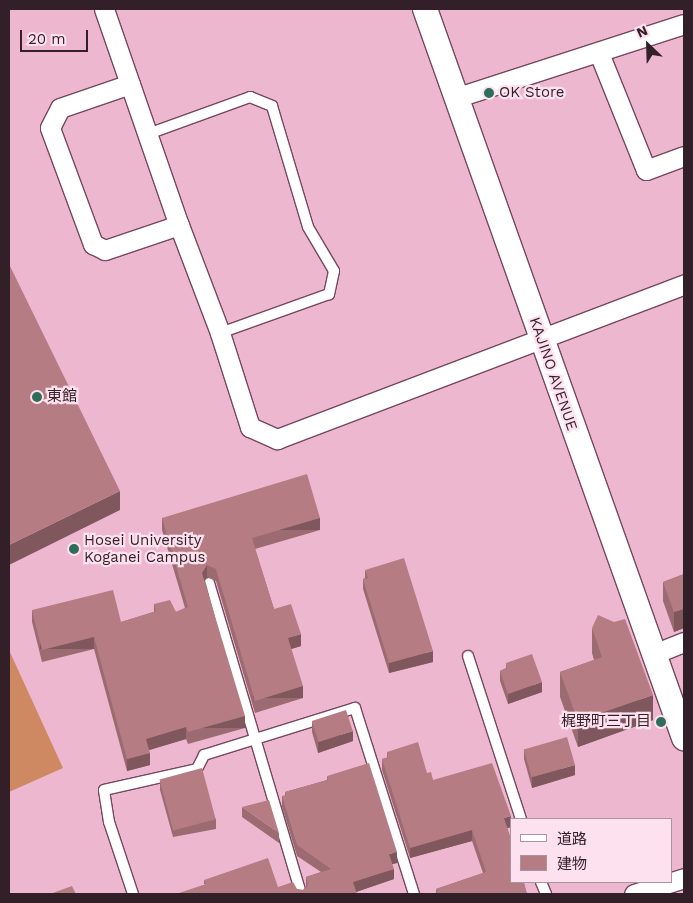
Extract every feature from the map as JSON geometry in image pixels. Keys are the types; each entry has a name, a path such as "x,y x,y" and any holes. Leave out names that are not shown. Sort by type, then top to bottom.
{"street":[{"path":"104,9 179,226 220,333 250,427 277,439 684,284"},
{"name":"KAJINO AVENUE","path":"425,9 458,97 541,340 684,738"},
{"path":"458,97 684,24"},
{"path":"599,53 646,170 684,156"},
{"path":"130,84 60,108 50,128 93,244 105,250 179,226"},
{"path":"654,654 684,642"},
{"path":"634,894 668,883"}],"lane":[{"path":"148,134 250,97 272,106 308,228 334,271 328,294 220,333"},
{"path":"209,584 301,894"},
{"path":"468,656 521,818"},
{"path":"132,894 109,822 104,790 197,769 204,755 257,741 355,708 414,894"}],"shaded area":[{"path":"9,650 63,768 9,792"}],"building":[{"name":"東館","path":"9,264 120,491 9,545"},
{"path":"307,474 320,518 252,538 274,609 291,604 301,634 288,638 303,686 255,701 216,569 207,565 202,573 245,716 188,732 186,727 146,739 150,753 127,759 94,637 42,650 32,610 113,590 121,622 156,611 154,604 170,600 176,612 188,607 162,518"},
{"path":"404,558 433,651 389,663 363,579 368,578 365,570"},
{"path":"684,574 684,609 674,612 663,582"},
{"path":"598,615 614,622 625,619 653,695 578,721 560,672 602,657 592,628"},
{"path":"532,654 542,682 508,694 500,671 507,668 506,663"},
{"path":"346,710 353,731 319,742 312,721"},
{"path":"567,737 575,765 532,777 524,749"},
{"path":"418,742 427,773 431,772 433,780 492,763 511,816 504,818 510,836 510,883 524,883 527,894 437,894 436,889 486,872 472,830 410,848 382,759 388,757 387,752"},
{"path":"369,763 397,852 389,854 394,869 353,882 357,894 176,894 206,884 204,880 268,858 278,887 293,882 297,889 303,890 308,885 306,877 331,869 297,845 282,796 286,795 285,792 328,780 327,776"},
{"path":"202,768 216,819 173,831 159,779"},
{"path":"269,800 279,833 242,807"},
{"path":"72,886 76,894 50,894"}],"place":[{"name":"OK Store","path":"489,93"},
{"name":"東館","path":"37,397"},
{"name":"Hosei University Koganei Campus","path":"74,549"},
{"name":"梶野町三丁目","path":"661,722"}]}
